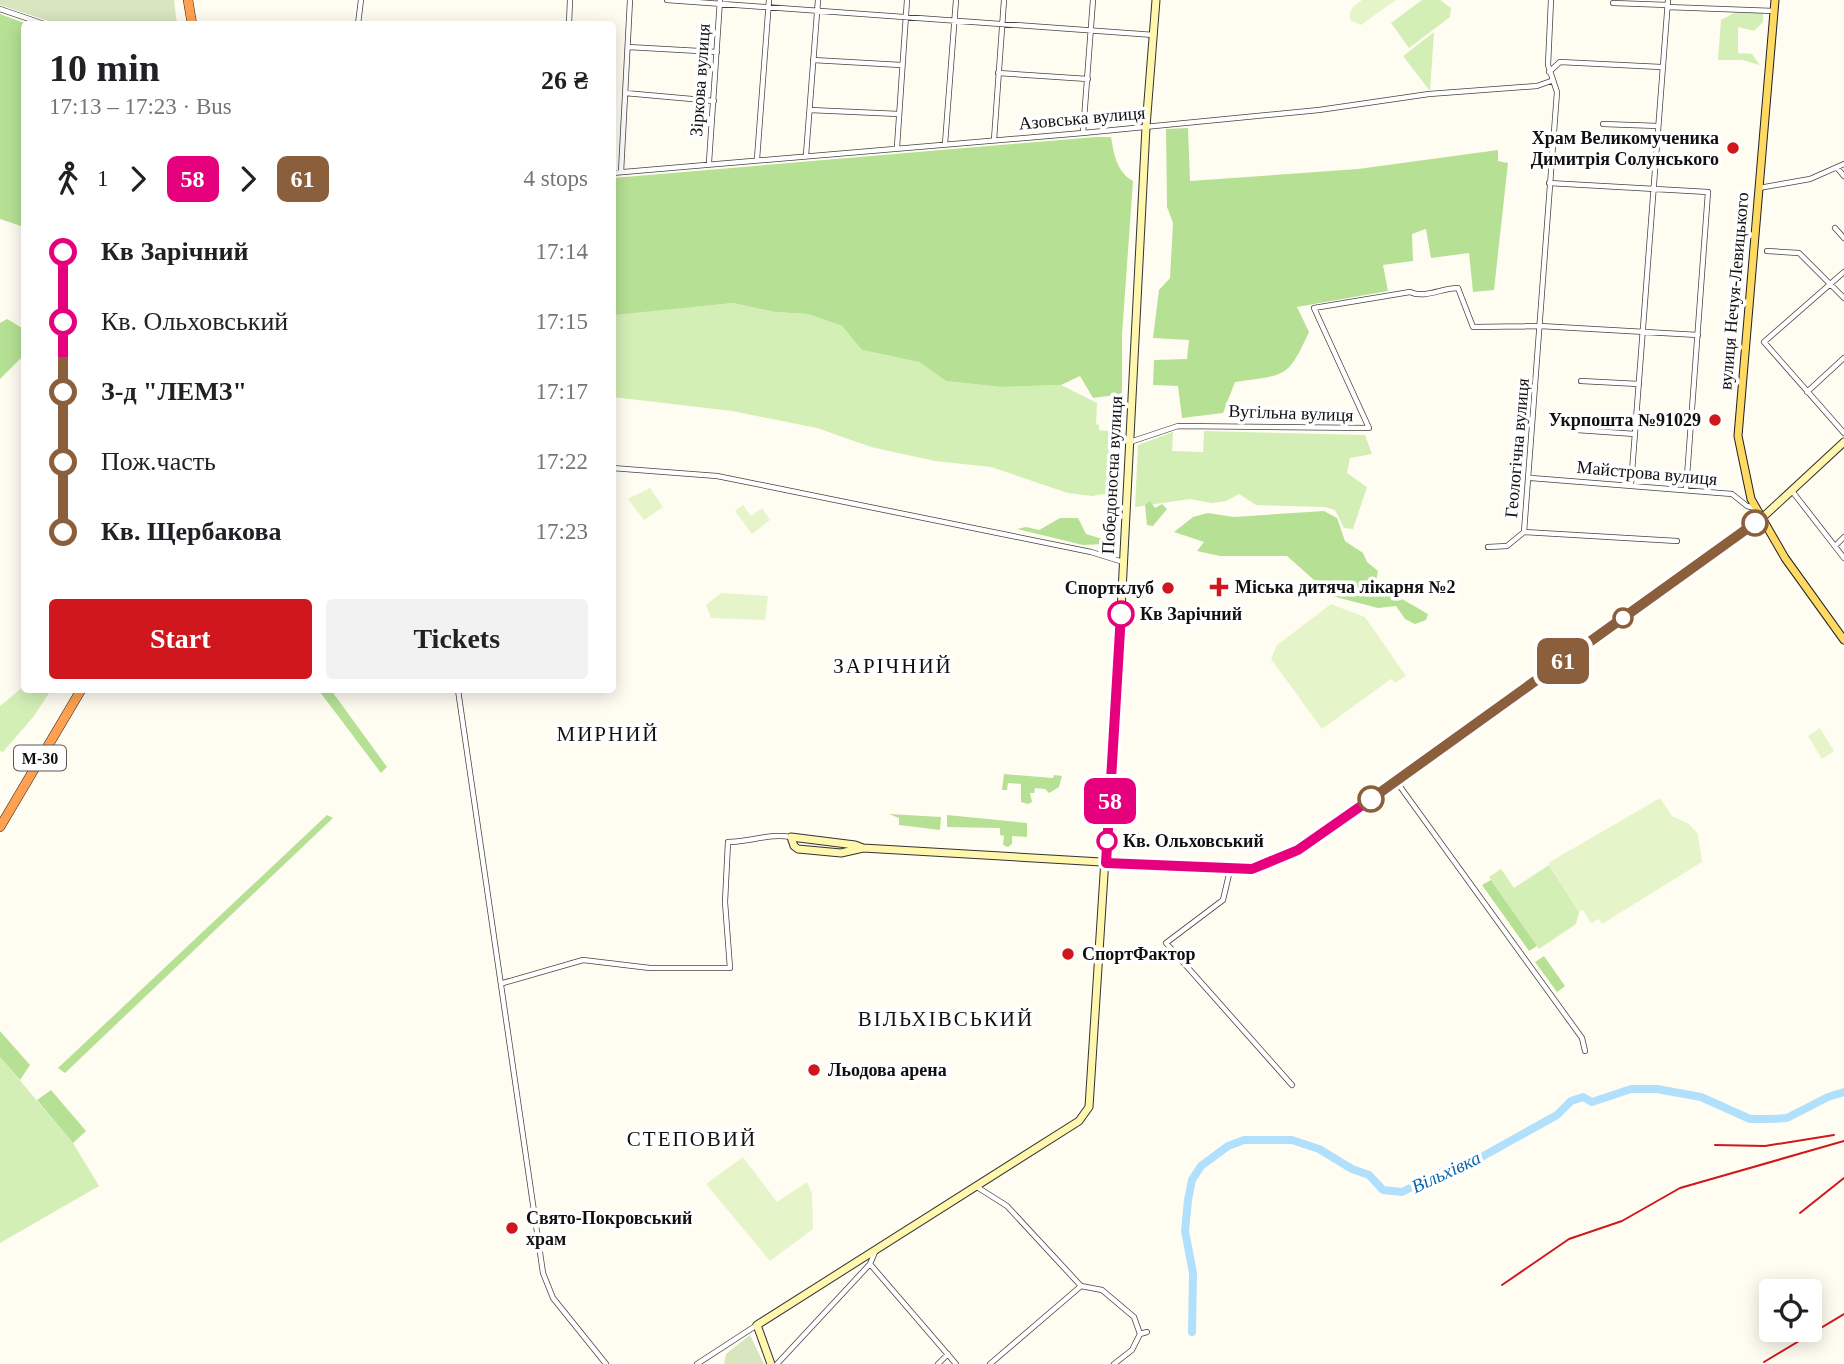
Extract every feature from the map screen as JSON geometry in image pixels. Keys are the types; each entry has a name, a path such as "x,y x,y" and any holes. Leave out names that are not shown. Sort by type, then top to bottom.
{"highway":[{"path":"188,0 192,21"},
{"name":"М-30","path":"0,827 79,693"}],"main road":[{"name":"вулиця Нечуя-Левицького","path":"1775,0 1738,436 1744,475 1756,509 1785,558 1843,637"}],"street":[{"path":"358,21 361,0"},
{"path":"569,21 570,0"},
{"path":"621,172 630,0"},
{"path":"667,0 1155,35"},
{"path":"757,159 769,0"},
{"path":"806,155 818,0"},
{"path":"897,147 907,0"},
{"path":"945,144 956,0"},
{"path":"994,140 1004,0"},
{"path":"1083,133 1093,0"},
{"name":"Победоносна вулиця","path":"757,1325 1079,1121 1089,1107 1106,863 1146,127 1156,0"},
{"name":"Геологічна вулиця","path":"1488,547 1507,546 1524,532 1531,478 1557,92 1549,72 1551,0"},
{"name":"Зіркова вулиця","path":"709,162 719,2"},
{"path":"1613,3 1774,11"},
{"path":"1631,485 1661,67 1668,4"},
{"path":"0,9 35,21"},
{"path":"628,47 717,52"},
{"path":"813,60 901,65"},
{"path":"1549,72 1560,62 1661,67"},
{"path":"998,73 1088,79"},
{"name":"Азовська вулиця","path":"616,173 709,162 1146,127 1319,110 1405,97 1537,86 1551,81"},
{"path":"625,93 714,101"},
{"path":"810,110 899,114"},
{"path":"1602,124 1658,126"},
{"path":"1758,188 1776,187 1838,169 1844,164"},
{"path":"1838,169 1844,176"},
{"path":"1549,183 1708,192 1686,490"},
{"path":"1835,228 1844,238"},
{"path":"1767,251 1799,253 1844,298"},
{"path":"1844,272 1764,342 1768,350 1844,433"},
{"name":"Вугільна вулиця","path":"1129,442 1178,425 1369,428 1314,308 1410,292 1420,295 1445,288 1458,288 1473,327 1540,326 1698,335"},
{"path":"1807,392 1844,358"},
{"path":"1581,382 1639,384"},
{"path":"1577,430 1635,434"},
{"path":"503,983 583,960 650,968 730,968 725,902 728,842 747,842 775,834 791,837 798,849 841,853 863,848 1230,870 1265,866 1298,850 1396,782 1762,519 1844,442"},
{"path":"616,468 717,477 1080,550 1123,562"},
{"name":"Майстрова вулиця","path":"1531,478 1732,494 1746,506 1756,509"},
{"path":"1792,491 1844,558"},
{"path":"1524,532 1677,541"},
{"path":"1835,546 1844,537"},
{"path":"458,693 503,983 543,1273 553,1298 606,1364"},
{"path":"1396,782 1582,1038 1585,1051"},
{"path":"1230,870 1223,900 1166,943 1292,1085"},
{"path":"976,1186 1007,1206 1081,1286 1101,1290 1134,1317 1140,1334 1132,1350 1114,1364"},
{"path":"778,1364 870,1264 877,1248"},
{"path":"870,1264 956,1364"},
{"path":"990,1364 1081,1286"},
{"path":"697,1364 757,1325 771,1364"},
{"path":"1140,1334 1147,1332"},
{"path":"937,1364 948,1354"}],"green space":[{"path":"0,0 174,0 177,21 49,21 0,5"},
{"path":"1362,0 1396,0 1361,25 1351,21 1350,14 1354,6"},
{"path":"1422,0 1440,0 1451,8 1450,17 1409,48 1391,23"},
{"path":"1734,13 1763,13 1763,22 1754,31 1738,27 1738,53 1752,54 1760,65 1742,60 1718,60 1721,20"},
{"path":"0,14 21,22 21,226 0,219"},
{"path":"1434,32 1430,91 1403,56"},
{"path":"1188,128 1190,181 1358,169 1498,150 1498,161 1508,163 1494,290 1473,292 1469,253 1431,258 1426,229 1412,234 1413,261 1383,265 1388,291 1297,307 1309,332 1289,367 1265,378 1235,382 1223,413 1182,418 1178,386 1153,385 1154,360 1187,359 1189,340 1153,338 1159,290 1170,278 1173,223 1167,207 1166,129"},
{"path":"1111,137 1120,168 1133,181 1122,335 1122,394 1093,398 1080,376 1061,385 1001,387 946,381 919,362 862,350 842,326 808,314 775,312 733,303 616,315 616,178"},
{"path":"733,303 775,312 808,314 842,326 862,350 919,362 946,381 1001,387 1061,385 1097,403 1096,424 1099,425 1099,430 1108,431 1111,438 1122,442 1116,492 1092,496 1068,493 991,467 935,461 871,447 817,428 732,411 616,397 616,314"},
{"path":"7,319 21,327 21,358 0,379 0,323"},
{"path":"1204,431 1365,435 1372,454 1350,458 1347,473 1367,487 1353,529 1344,528 1335,510 1325,507 1256,505 1239,494 1226,501 1211,503 1190,499 1135,507 1138,445 1173,432 1172,451 1203,452"},
{"path":"650,488 663,507 644,520 628,499"},
{"path":"1150,501 1155,508 1162,504 1167,509 1153,526 1147,525 1145,505"},
{"path":"743,505 751,516 762,508 770,520 752,534 735,511"},
{"path":"1324,511 1337,518 1345,541 1363,553 1367,562 1378,571 1376,581 1383,588 1428,614 1426,620 1415,624 1405,619 1396,606 1378,608 1332,596 1287,556 1220,556 1197,551 1204,542 1174,532 1193,517 1208,513 1234,517"},
{"path":"1060,518 1078,518 1086,534 1106,540 1105,544 1083,545 1017,529 1026,527 1039,530"},
{"path":"721,593 768,596 765,620 711,618 706,605"},
{"path":"1331,604 1365,617 1406,676 1395,683 1391,679 1322,729 1271,659 1277,645"},
{"path":"21,688 21,693 49,693 34,716 3,752 0,751 0,706"},
{"path":"321,693 333,693 387,767 381,773"},
{"path":"1820,728 1834,751 1822,759 1808,736"},
{"path":"1004,774 1053,778 1054,775 1062,776 1059,787 1049,793 1045,789 1035,788 1034,793 1030,793 1032,802 1028,804 1021,802 1021,784 1008,783 1007,790 1002,790"},
{"path":"1660,798 1672,816 1689,824 1698,834 1702,862 1602,924 1599,919 1591,923 1583,910 1579,912 1548,863"},
{"path":"889,814 941,817 940,830 899,825 899,818"},
{"path":"327,815 333,818 65,1073 58,1068"},
{"path":"947,815 1027,823 1027,837 1012,836 1012,844 1008,847 1003,845 1004,836 1000,835 1000,828 947,827"},
{"path":"1549,865 1579,912 1576,924 1539,949 1489,877 1501,869 1514,888"},
{"path":"1491,880 1537,946 1529,951 1482,885"},
{"path":"1544,956 1565,986 1557,992 1535,962"},
{"path":"0,1031 30,1065 20,1080 0,1057"},
{"path":"0,1057 73,1143 99,1186 0,1243"},
{"path":"51,1090 86,1131 73,1143 37,1100"},
{"path":"743,1157 777,1202 807,1182 812,1193 813,1229 770,1261 706,1184"},
{"path":"750,1335 764,1364 724,1364 726,1354"}],"waterway":[{"name":"Вільхівка","path":"1192,1332 1193,1273 1185,1231 1192,1180 1201,1166 1228,1146 1244,1140 1292,1140 1319,1149 1352,1169 1369,1175 1383,1190 1402,1192 1456,1165 1469,1164 1557,1115 1571,1101 1583,1097 1592,1102 1631,1089 1657,1089 1701,1097 1750,1119 1771,1119 1787,1118 1844,1092"}],"railway":[{"path":"1715,1145 1765,1146 1834,1135"},
{"path":"1502,1285 1569,1239 1622,1221 1680,1188 1844,1141"},
{"path":"1800,1213 1844,1178"},
{"path":"1764,1362 1844,1314"}],"bus line":[{"name":"61","path":"1371,799 1755,523"},
{"name":"58","path":"1121,614 1106,863 1238,870 1265,866 1314,840 1371,799"}],"place":[{"name":"Храм Великомученика Димитрія Солунського","path":"1733,148"},
{"name":"Укрпошта №91029","path":"1715,420"},
{"name":"Міська дитяча лікарня №2","path":"1219,587"},
{"name":"Спортклуб","path":"1168,588"},
{"name":"Кв Зарічний","path":"1121,614"},
{"name":"Кв. Ольховський","path":"1107,841"},
{"name":"СпортФактор","path":"1068,954"},
{"name":"Льодова арена","path":"814,1070"},
{"name":"Свято-Покровський храм","path":"512,1228"}],"district":[{"name":"ЗАРІЧНИЙ","path":"893,666"},
{"name":"МИРНИЙ","path":"608,734"},
{"name":"ВІЛЬХІВСЬКИЙ","path":"946,1019"},
{"name":"СТЕПОВИЙ","path":"692,1139"}]}
